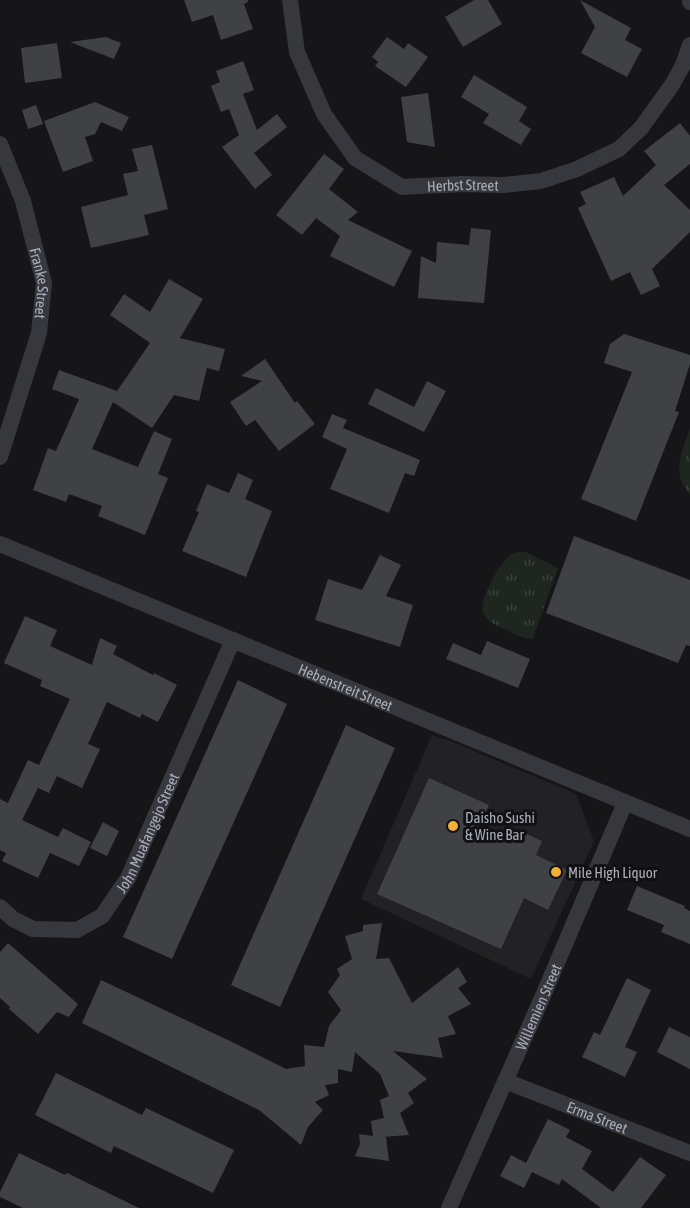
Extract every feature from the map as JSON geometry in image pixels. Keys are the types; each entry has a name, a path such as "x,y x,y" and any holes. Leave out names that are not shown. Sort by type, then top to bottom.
{"street":[{"name":"Herbst Street","path":"290,0 297,52 324,114 355,158 402,188 462,184 503,185 541,181 577,169 619,149 641,128 672,85 683,65 690,45"},
{"name":"Franke Street","path":"0,144 23,201 44,283 39,333 0,457"},
{"name":"Hebenstreit Street","path":"0,544 690,829"},
{"name":"John Muafangejo Street","path":"0,907 13,919 33,929 77,930 102,916 128,878 233,640"},
{"name":"Willemien Street","path":"449,1208 625,803"},
{"name":"Erma Street","path":"505,1081 690,1153"}],"shaded area":[{"path":"432,735 576,794 594,841 531,979 361,899"}],"green space":[{"path":"690,427 690,494 684,486 679,470"},
{"path":"517,552 526,552 558,568 533,638 519,636 494,624 486,618 483,609 491,582 507,558"}],"building":[{"path":"184,0 248,0 244,4 253,29 221,40 213,15 192,22"},
{"path":"474,0 488,0 502,24 463,47 445,17"},
{"path":"580,0 631,28 625,40 642,49 627,77 581,53 595,27"},
{"path":"106,37 121,43 114,59 70,42"},
{"path":"387,37 404,49 408,43 428,57 406,87 375,66 378,62 372,57"},
{"path":"57,43 62,78 25,83 21,48"},
{"path":"243,61 254,90 243,94 257,130 277,114 287,127 254,153 272,175 255,189 222,147 239,135 229,109 221,112 211,86 220,82 216,71"},
{"path":"474,75 527,107 519,121 531,129 521,145 483,123 489,114 461,97"},
{"path":"428,93 435,147 407,142 401,97"},
{"path":"95,102 129,117 122,131 101,122 95,134 85,137 93,161 63,172 44,121"},
{"path":"36,105 43,124 28,129 22,110"},
{"path":"680,123 690,136 690,164 664,185 690,210 690,232 652,269 660,286 641,295 630,272 611,281 578,208 586,204 580,192 614,177 623,196 656,165 644,151"},
{"path":"152,145 168,209 144,215 149,235 91,248 81,207 128,195 123,174 138,171 132,149"},
{"path":"324,154 344,169 329,189 358,212 348,220 412,251 394,287 330,256 340,236 316,218 302,235 276,215"},
{"path":"471,228 491,230 484,303 418,298 421,256 436,263 437,242 469,245"},
{"path":"169,279 203,299 180,338 225,349 219,371 207,368 199,401 174,395 152,428 113,402 92,449 138,467 154,431 172,439 158,474 168,478 145,535 98,516 102,506 69,494 66,502 33,490 48,448 56,451 79,399 52,389 59,370 117,391 150,343 110,315 124,294 150,312"},
{"path":"624,334 690,355 690,364 675,411 679,412 636,521 581,499 632,372 604,363 610,344"},
{"path":"265,359 295,403 297,401 315,424 279,451 255,420 246,426 230,402 262,381 241,376"},
{"path":"427,381 446,391 424,432 368,404 376,388 414,407"},
{"path":"332,414 347,420 343,428 420,460 414,476 405,473 389,513 330,489 347,449 322,437"},
{"path":"238,473 253,480 245,499 272,511 246,577 182,551 199,512 196,511 207,484 229,493"},
{"path":"574,536 690,580 690,646 686,645 678,663 546,613"},
{"path":"380,555 401,565 386,596 413,605 400,647 315,620 328,579 362,590"},
{"path":"25,616 57,630 50,646 92,665 100,638 117,646 113,654 177,685 158,722 142,714 140,718 107,702 88,744 100,749 82,788 57,776 49,793 38,788 22,820 58,837 63,828 91,842 79,866 50,853 38,878 2,861 6,853 0,850 0,799 8,803 28,760 39,765 70,699 40,686 42,680 4,663"},
{"path":"487,641 530,659 518,688 446,659 453,643 481,655"},
{"path":"238,680 287,704 172,959 123,937"},
{"path":"346,725 395,748 280,1007 231,985"},
{"path":"429,778 489,805 478,829 511,844 518,830 542,841 536,855 567,870 548,910 524,898 501,949 377,894"},
{"path":"103,822 119,831 107,856 90,848"},
{"path":"637,886 685,906 684,908 690,911 690,944 661,932 664,925 627,910"},
{"path":"382,923 376,959 389,958 412,1003 458,967 467,982 458,988 471,1004 448,1016 456,1034 438,1038 443,1058 393,1051 427,1079 408,1093 414,1103 400,1113 409,1135 382,1137 386,1137 389,1161 355,1156 360,1144 359,1134 373,1136 371,1121 384,1118 380,1100 389,1096 380,1074 355,1052 352,1072 338,1069 338,1083 325,1085 329,1095 315,1102 323,1110 308,1127 301,1145 259,1110 82,1023 101,980 286,1069 305,1066 304,1045 324,1047 329,1026 341,1010 328,992 340,975 337,969 352,959 345,936 363,931 363,925"},
{"path":"8,943 78,1004 69,1017 57,1012 38,1034 9,1009 10,1007 0,998 0,952"},
{"path":"627,978 651,990 625,1047 637,1052 625,1077 582,1057 594,1032 600,1035"},
{"path":"669,1027 690,1037 690,1069 657,1052"},
{"path":"56,1073 142,1115 146,1108 234,1150 213,1193 114,1146 111,1153 35,1115"},
{"path":"548,1119 570,1130 566,1137 592,1151 582,1169 613,1192 640,1157 666,1175 641,1208 601,1208 562,1179 559,1185 532,1172 524,1188 500,1176 511,1155 526,1163"},
{"path":"19,1153 65,1175 67,1173 139,1208 23,1208 0,1197 0,1192"}],"place":[{"name":"Daisho Sushi & Wine Bar","path":"453,826"},
{"name":"Mile High Liquor","path":"556,872"}]}
